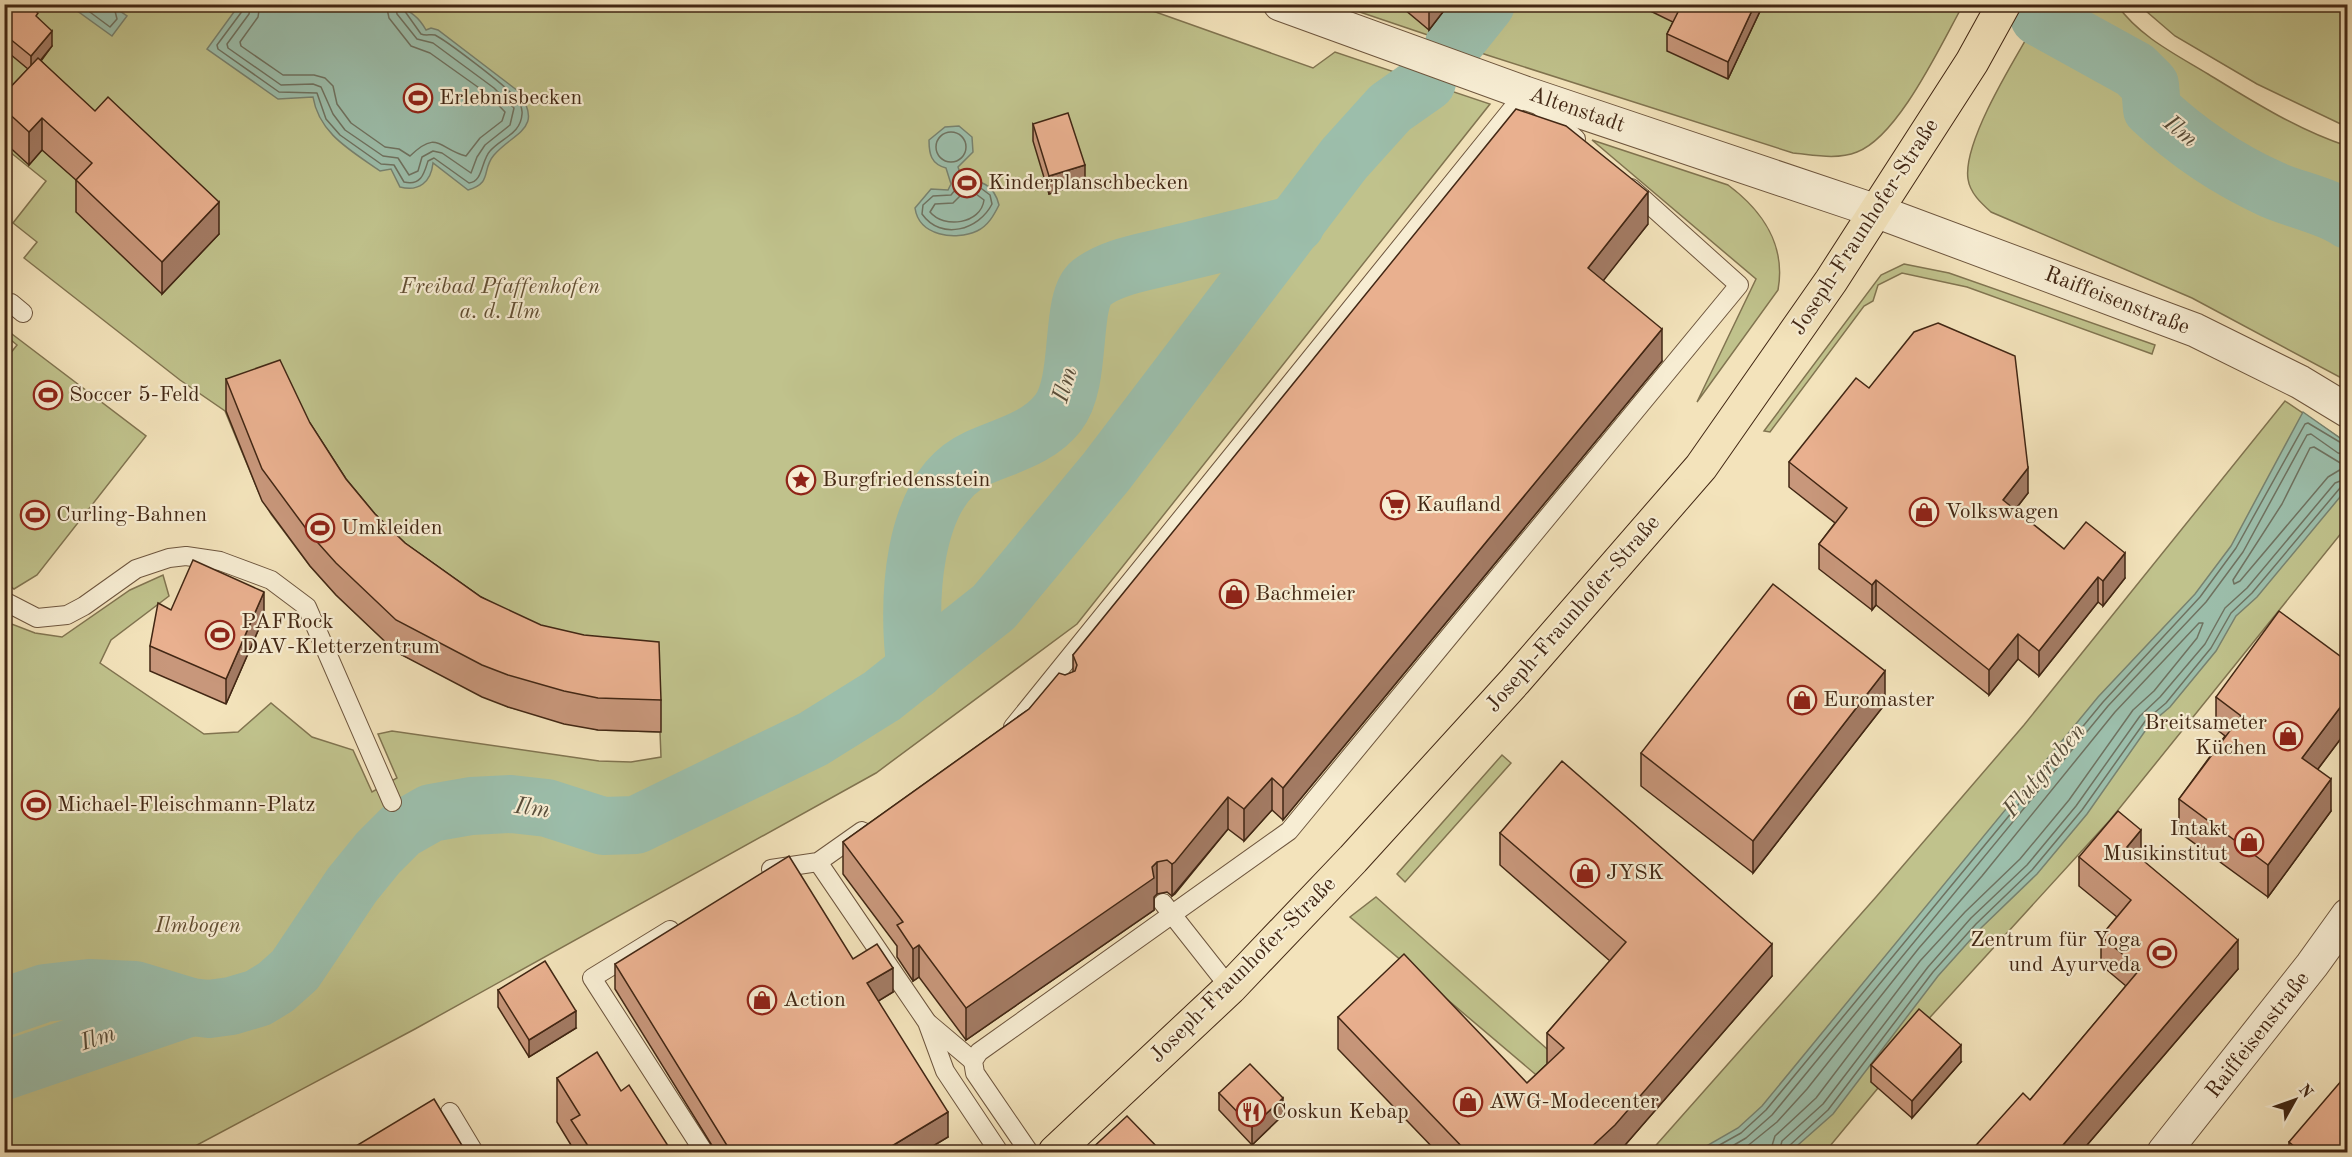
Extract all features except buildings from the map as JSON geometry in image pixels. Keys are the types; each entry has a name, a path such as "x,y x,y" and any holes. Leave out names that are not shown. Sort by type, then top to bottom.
{"main road":[{"name":"Joseph-Fraunhofer-Straße","path":"1055,1152 1230,988 1353,859 1515,681 1701,467 1791,341 1972,62 2004,4"}],"street":[{"name":"Altenstadt","path":"1280,4 1525,93 1876,211"},
{"name":"Raiffeisenstraße","path":"1876,211 2195,330 2317,392 2348,411"},
{"name":"Raiffeisenstraße","path":"2164,1152 2312,965 2348,915"}],"lane":[{"path":"998,737 1017,724 1050,684 1525,93 1593,154"},
{"path":"973,1061 979,1052 1168,910 1289,831 1739,285 1619,177"},
{"path":"4,601 37,618 67,615 84,606 136,569 170,558 186,556 220,561 272,580 307,607 392,802"},
{"path":"1050,684 1066,696"},
{"path":"759,876 769,870 818,862 875,822"},
{"path":"818,862 927,1022 945,1071 999,1152"},
{"path":"1168,910 1230,988"},
{"path":"681,924 592,978 704,1152"},
{"path":"927,1022 973,1061 975,1073 1029,1152"},
{"path":"450,1112 474,1152"}],"green space":[{"path":"5,5 1136,5 1313,68 1335,52 1490,104 1077,624 876,773 415,1029 184,1152 5,1152 4,621 35,633 62,637 130,590 163,575 169,596 111,640 100,663 204,734 238,732 271,703 312,737 353,750 372,792 397,778 378,734 392,731 599,761 631,762 661,757 660,732 598,730 508,707 396,652 336,595 310,566 271,514 259,493 225,411 180,380 24,258 37,242 13,223 46,181 5,148"},
{"path":"1339,5 1963,5 1918,87 1888,128 1873,143 1857,152 1817,156 1793,153"},
{"path":"2046,5 2117,5 2147,36 2171,52 2276,114 2311,132 2347,146 2347,381 2192,298 1991,212 1976,197 1968,179 1969,161 1975,140 1997,91"},
{"path":"2139,5 2347,5 2347,127 2257,84 2175,36"},
{"path":"1592,140 1728,185 1752,206 1775,244 1780,274 1778,290 1697,402 1756,279"},
{"path":"1904,264 1949,273 2155,345 2152,354 1967,287 1902,273 1878,285 1873,301 1864,306 1770,432 1764,431 1881,275"},
{"path":"8,331 146,436 37,575 14,589 4,581 5,360 17,345 5,335"},
{"path":"2285,401 2347,443 2347,526 2110,820 1871,1082 1878,1088 1825,1152 1650,1152 1876,897 2024,725"},
{"path":"1502,755 1511,763 1405,882 1397,874"},
{"path":"1376,897 1555,1056 1547,1065 1631,1138 1618,1152 1561,1096 1350,917"}],"water":[{"path":"69,5 125,5 120,11 127,16 112,36"},
{"name":"Erlebnisbecken","path":"239,5 342,5 344,7 348,5 394,6 412,13 426,30 431,28 438,30 518,91 526,104 528,122 518,135 494,155 481,184 468,190 433,163 430,175 423,184 413,188 400,187 391,169 380,171 348,149 329,131 316,110 313,97 278,99 207,49"},
{"name":"Kinderplanschbecken","path":"959,126 972,137 973,152 958,167 962,178 986,185 994,192 999,205 981,229 959,236 949,236 939,234 923,225 915,208 931,189 948,190 951,184 946,168 937,164 932,158 929,140 945,127"},
{"name":"Flutgraben","path":"2303,412 2347,443 2345,491 2257,597 2236,616 2216,651 2170,707 2150,724 2087,814 2037,874 1981,928 1938,976 1833,1114 1790,1152 1696,1152 1738,1128 1762,1106 2098,697 2195,594 2231,546"}],"waterway":[{"name":"Ilm","path":"1454,44 1486,4"},
{"name":"Ilm","path":"2039,17 2135,70 2150,85 2152,109 2208,154 2271,189 2332,211 2348,220"},
{"name":"Ilm","path":"4,1007 45,993 89,988 135,990 191,1007 209,1009 231,1006 258,998 276,987 295,970 352,885 378,853 401,830 431,813 471,806 511,804 547,808 603,826 636,825 813,739 882,696 994,607 1106,472 1344,159 1390,108 1427,82"},
{"name":"Ilm","path":"916,670 913,645 913,585 925,523 937,496 954,474 976,459 1031,436 1058,413 1066,399 1071,382 1080,307 1084,292 1091,283 1109,272 1130,265 1296,224"},
{"name":"Ilm","path":"4,1071 191,1007"}],"place":[{"name":"Erlebnisbecken","path":"418,98"},
{"name":"Kinderplanschbecken","path":"967,183"},
{"name":"Soccer 5-Feld","path":"48,395"},
{"name":"Burgfriedensstein","path":"801,480"},
{"name":"Kaufland","path":"1395,505"},
{"name":"Volkswagen","path":"1924,512"},
{"name":"Curling-Bahnen","path":"35,515"},
{"name":"Umkleiden","path":"320,528"},
{"name":"Bachmeier","path":"1234,594"},
{"name":"PAFRock DAV-Kletterzentrum","path":"220,635"},
{"name":"Euromaster","path":"1802,700"},
{"name":"Breitsameter Küchen","path":"2288,736"},
{"name":"Michael-Fleischmann-Platz","path":"36,805"},
{"name":"Intakt Musikinstitut","path":"2249,842"},
{"name":"JYSK","path":"1585,873"},
{"name":"Zentrum für Yoga und Ayurveda","path":"2162,953"},
{"name":"Action","path":"762,1000"},
{"name":"AWG-Modecenter","path":"1468,1102"},
{"name":"Coskun Kebap","path":"1251,1112"}],"park label":[{"name":"Freibad Pfaffenhofen a. d. Ilm","path":"500,300"},
{"name":"Ilmbogen","path":"198,926"}]}
